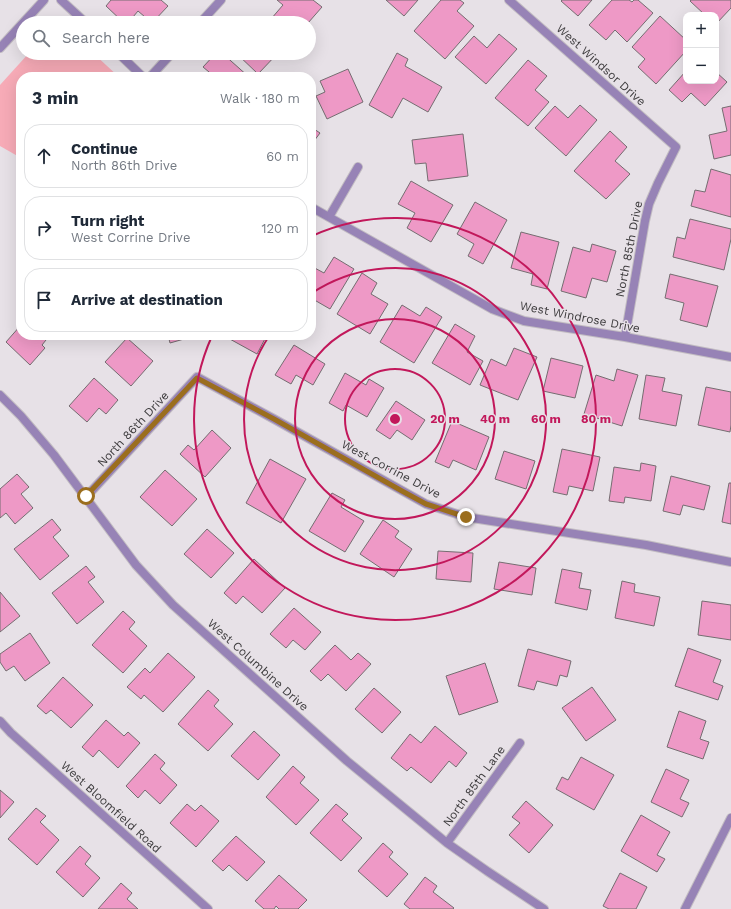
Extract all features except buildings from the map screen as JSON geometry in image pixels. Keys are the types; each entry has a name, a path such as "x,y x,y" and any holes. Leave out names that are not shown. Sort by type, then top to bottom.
{"street":[{"path":"29,16 44,0"},
{"path":"61,0 78,16"},
{"path":"206,16 221,0"},
{"name":"West Windsor Drive","path":"509,0 676,148"},
{"path":"0,48 16,31"},
{"path":"125,60 138,72"},
{"path":"155,72 166,60"},
{"name":"North 85th Drive","path":"625,337 649,204 676,148"},
{"path":"329,217 358,167"},
{"name":"West Windrose Drive","path":"316,210 492,309 524,321 625,337 731,357"},
{"name":"North 86th Drive","path":"86,496 197,378"},
{"name":"West Corrine Drive","path":"197,378 426,504 466,517 646,544 731,562"},
{"name":"West Columbine Drive","path":"0,395 26,422 54,455 136,565 173,605 347,761 447,843 544,909"},
{"name":"West Bloomfield Road","path":"0,721 10,733 208,909"},
{"name":"North 85th Lane","path":"447,843 520,743"},
{"path":"685,909 731,818"}],"shaded area":[{"path":"23,60 101,60 114,72 16,72 16,155 0,146 0,85"}],"route":[{"path":"86,496 197,378 426,504 466,517"}]}
